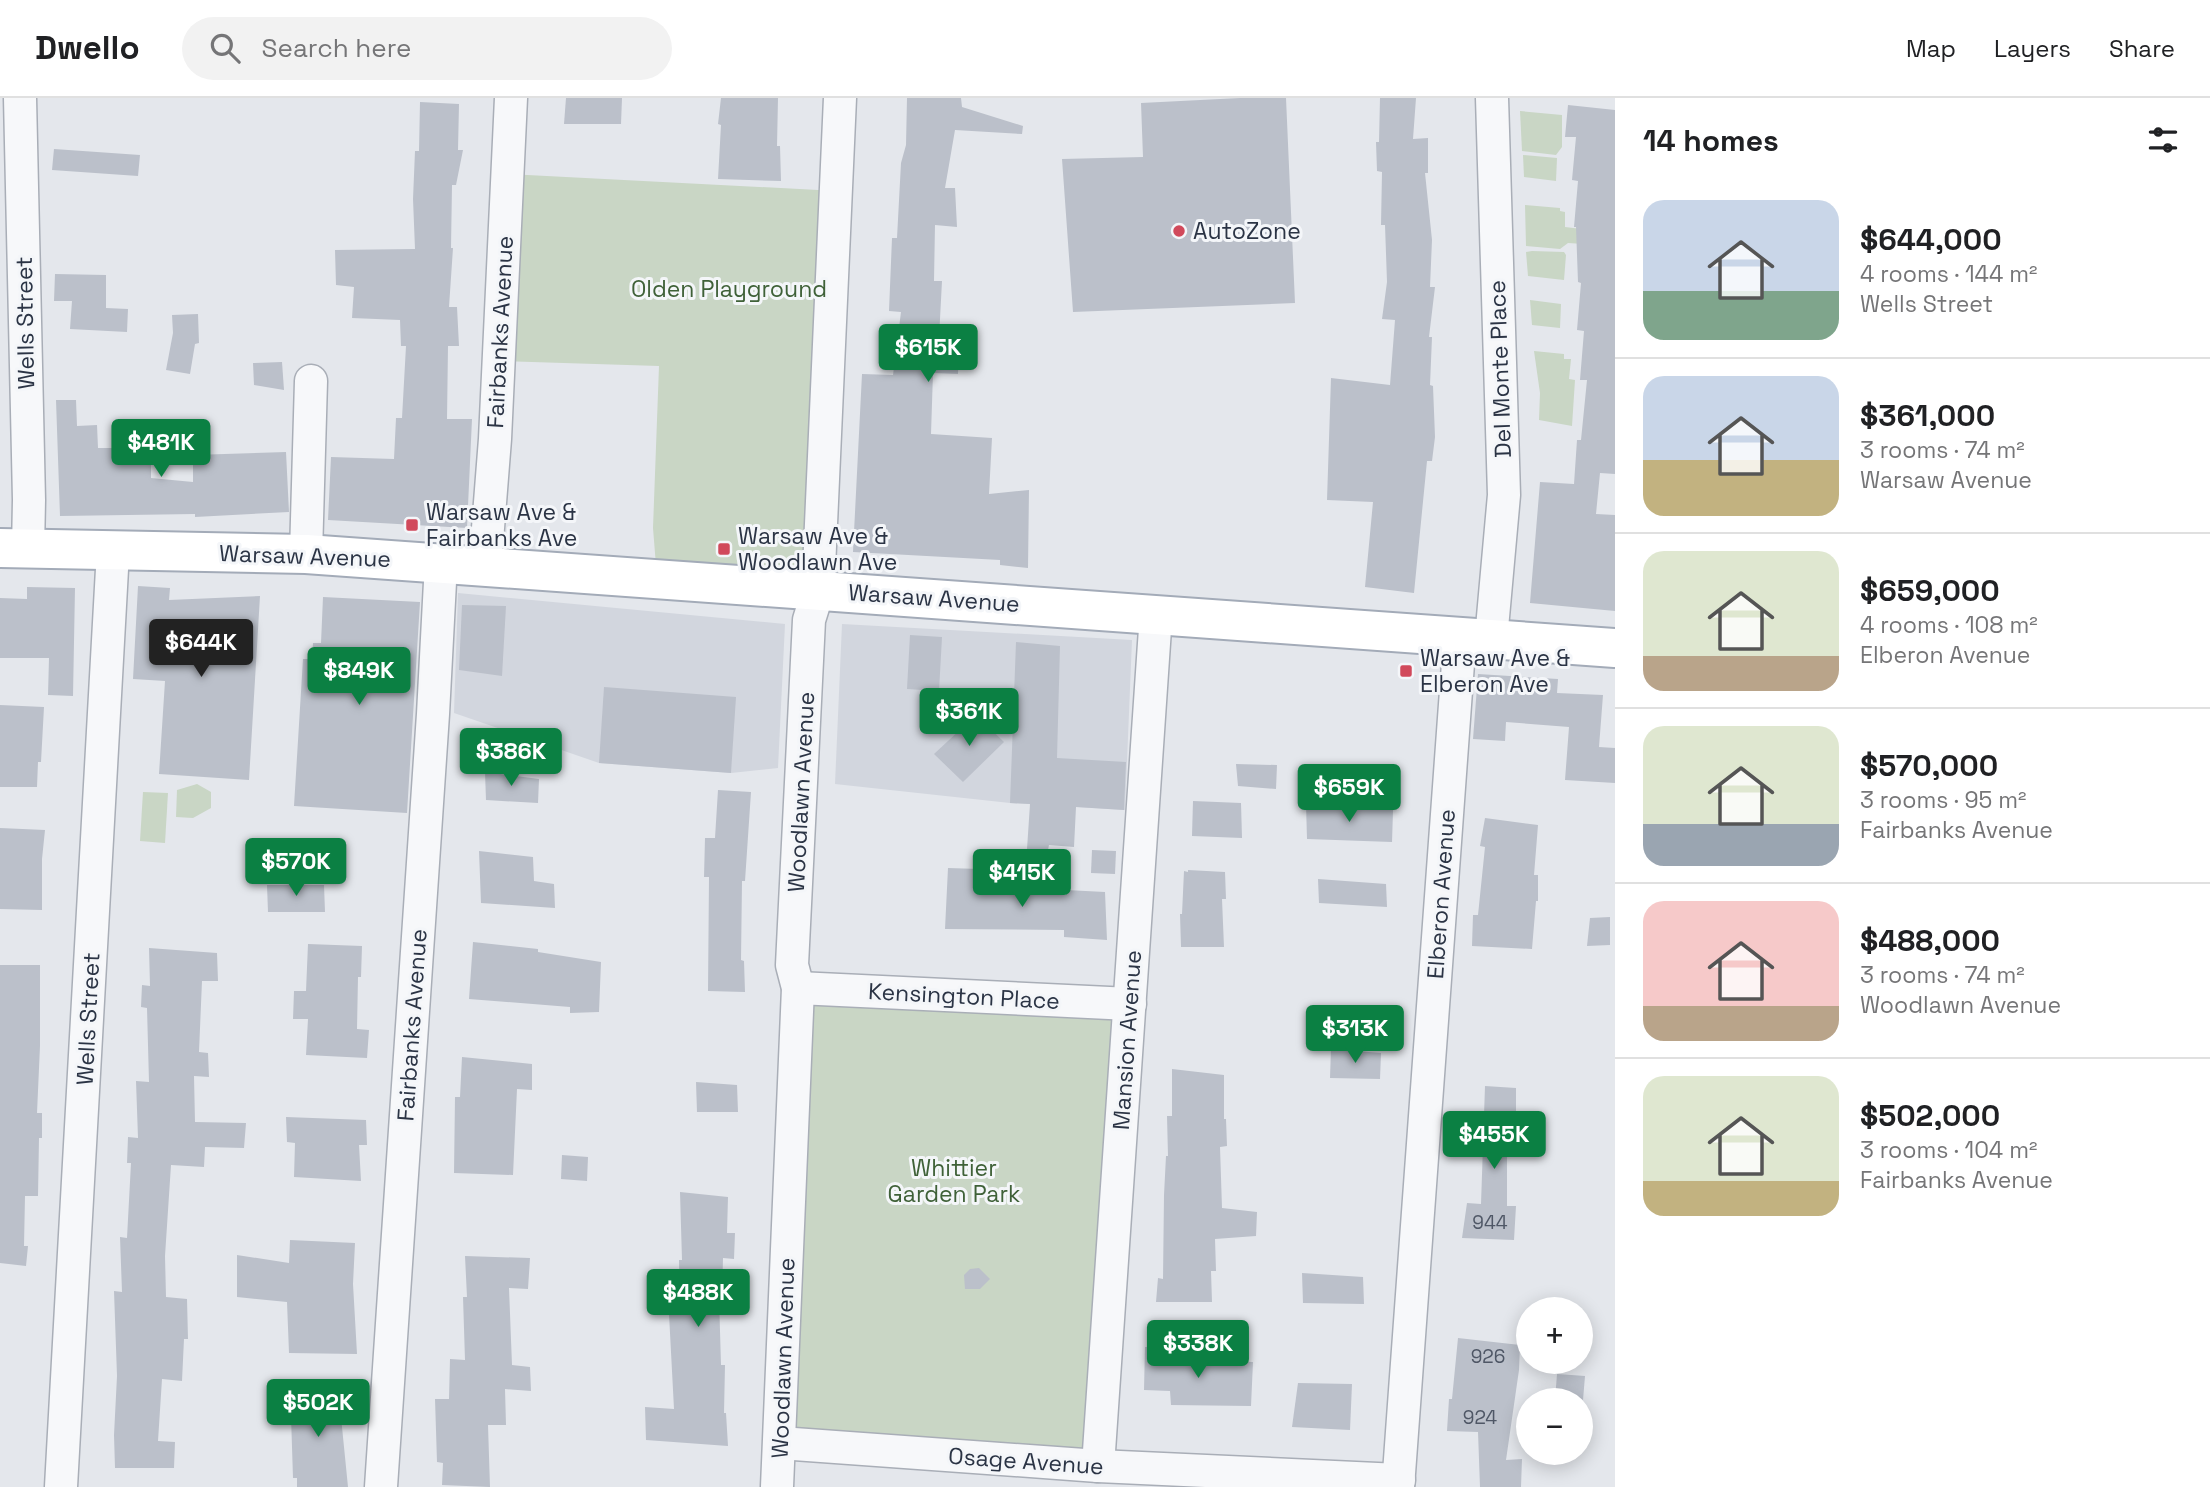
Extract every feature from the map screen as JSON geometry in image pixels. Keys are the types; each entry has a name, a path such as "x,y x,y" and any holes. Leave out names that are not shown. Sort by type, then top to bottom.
{"main road":[{"name":"Warsaw Avenue","path":"14,548 306,554 485,565 1615,648"}],"street":[{"name":"Wells Street","path":"14,548 29,486 20,98"},
{"name":"Fairbanks Avenue","path":"485,565 495,439 511,98"},
{"name":"Woodlawn Avenue","path":"777,1487 798,988 792,965 808,633 818,591 840,98"},
{"name":"Del Monte Place","path":"1475,637 1504,495 1492,98"},
{"path":"306,554 311,381"},
{"name":"Wells Street","path":"61,1487 113,551"},
{"name":"Fairbanks Avenue","path":"381,1487 441,563"},
{"name":"Mansion Avenue","path":"1098,1466 1156,614"},
{"name":"Elberon Avenue","path":"1399,1483 1475,637"},
{"name":"Kensington Place","path":"798,988 1130,1004"},
{"name":"Osage Avenue","path":"780,1443 1098,1466 1399,1483"}],"shaded area":[{"path":"458,593 785,624 778,768 731,773 599,763 454,713"},
{"path":"842,624 1132,640 1125,810 1010,803 835,784"}],"green space":[{"path":"1520,111 1562,115 1562,147 1556,155 1522,151"},
{"path":"1523,155 1557,158 1556,181 1524,177"},
{"name":"Olden Playground","path":"508,174 837,191 818,591 657,578 653,528 659,366 499,361"},
{"path":"1525,205 1560,208 1560,211 1565,212 1565,227 1615,233 1615,246 1568,243 1560,249 1526,246"},
{"path":"1526,252 1564,252 1564,280 1528,276"},
{"path":"1530,300 1561,304 1560,328 1532,325"},
{"path":"1534,351 1564,354 1564,359 1571,359 1569,379 1575,380 1572,426 1539,420 1540,393"},
{"path":"197,784 211,792 211,808 193,818 176,817 177,790"},
{"path":"143,792 168,793 165,843 140,841"},
{"name":"Whittier Garden Park","path":"798,988 1130,1004 1098,1466 780,1443"}],"building":[{"path":"566,98 622,98 621,124 564,124"},
{"path":"721,98 778,98 777,146 780,146 781,181 718,179"},
{"path":"907,98 961,98 962,107 1023,126 1022,134 955,130 945,188 955,188 957,227 935,225 934,281 942,281 939,338 959,339 958,374 933,373 931,434 992,438 989,494 1029,490 1028,568 1000,565 1000,560 853,552 862,374 893,375 901,312 889,311 892,238 897,238 901,163 906,145"},
{"name":"AutoZone","path":"1286,98 1295,303 1073,312 1062,159 1143,157 1141,103"},
{"path":"1380,98 1416,98 1413,139 1428,138 1428,173 1425,173 1432,240 1430,287 1435,287 1429,337 1432,337 1430,385 1433,386 1435,437 1432,461 1427,461 1414,593 1365,587 1373,502 1327,500 1331,378 1390,385 1395,320 1382,319 1387,282 1385,225 1381,225 1382,172 1377,171 1376,142 1379,142"},
{"path":"420,102 459,104 458,150 463,150 456,185 452,185 453,248 449,307 457,307 459,346 448,346 447,419 472,419 467,528 328,520 331,457 394,459 396,418 402,418 406,346 401,346 400,320 352,318 354,287 336,285 335,250 415,249 413,199 415,151 419,151"},
{"path":"1568,105 1615,110 1615,474 1600,473 1596,514 1615,515 1615,611 1530,603 1540,482 1574,484 1577,440 1581,440 1587,380 1580,380 1584,331 1577,330 1581,283 1578,282 1574,227 1578,181 1572,180 1576,137 1565,137"},
{"path":"54,149 140,155 138,176 52,170"},
{"path":"55,274 106,275 106,308 128,309 127,332 70,329 72,301 54,301"},
{"path":"198,314 199,343 195,344 190,374 166,370 173,333 172,315"},
{"path":"282,362 284,390 254,385 253,363"},
{"path":"56,400 76,400 77,426 97,425 98,448 151,448 151,478 193,482 193,455 286,452 289,512 195,517 195,514 60,516"},
{"path":"138,586 170,588 169,600 260,596 249,780 159,774 165,681 133,679"},
{"path":"27,587 75,588 73,696 48,695 49,658 0,658 0,598 27,599"},
{"path":"323,597 420,602 407,813 294,806 303,659 312,659 313,643 321,643"},
{"path":"462,605 506,606 502,676 459,670"},
{"path":"910,635 942,637 939,691 907,689"},
{"path":"1016,642 1060,646 1057,758 1126,762 1124,810 1076,807 1074,847 1049,845 1048,850 1027,849 1030,804 1010,803"},
{"path":"1478,674 1558,679 1557,693 1603,695 1599,747 1615,748 1615,783 1565,780 1569,727 1506,722 1505,741 1473,739"},
{"path":"604,687 736,697 731,773 599,763"},
{"path":"0,705 44,707 37,787 0,787"},
{"path":"976,715 1004,742 963,782 934,754"},
{"path":"1236,764 1277,765 1276,789 1238,786"},
{"path":"485,772 539,779 538,803 486,800"},
{"path":"718,790 751,792 745,881 742,881 741,960 744,961 745,992 708,991 709,877 704,877 705,838 715,838"},
{"path":"1193,801 1241,803 1242,838 1192,836"},
{"path":"1306,804 1393,810 1392,842 1307,839"},
{"path":"1485,818 1538,825 1534,875 1538,875 1538,901 1532,949 1472,946 1473,915 1478,915 1485,847 1480,846"},
{"path":"0,828 45,830 42,910 0,909"},
{"path":"1092,850 1116,851 1115,874 1091,873"},
{"path":"479,851 533,857 534,881 554,884 555,908 481,903"},
{"path":"948,868 980,869 980,890 1066,895 1066,890 1105,892 1107,940 1064,937 1064,930 945,929"},
{"path":"1184,871 1225,872 1226,899 1222,899 1224,947 1181,947 1180,914"},
{"path":"1318,879 1386,884 1387,907 1319,903"},
{"path":"267,885 324,885 325,912 268,912"},
{"path":"1610,917 1610,945 1587,946 1590,918"},
{"path":"473,942 538,949 538,952 601,962 599,1012 570,1013 570,1007 469,999"},
{"path":"308,944 362,946 361,977 358,977 357,1029 369,1030 367,1058 306,1055 308,1019 293,1019 294,991 306,991"},
{"path":"149,948 217,953 218,981 202,981 199,1052 208,1053 209,1077 194,1076 195,1122 246,1123 244,1148 205,1147 204,1167 171,1165 165,1256 166,1297 187,1299 188,1339 184,1339 182,1381 162,1379 158,1441 175,1442 174,1468 115,1468 117,1376 114,1291 122,1292 120,1237 127,1238 131,1163 127,1163 128,1137 138,1138 136,1081 149,1082 147,1008 141,1007 142,985 150,986"},
{"path":"0,965 40,965 37,1113 42,1113 42,1138 39,1138 38,1196 25,1196 24,1246 28,1246 26,1266 0,1263"},
{"path":"1331,1049 1381,1053 1380,1079 1330,1078"},
{"path":"462,1057 532,1064 532,1090 517,1089 513,1175 454,1173 455,1097 460,1097"},
{"path":"1172,1069 1224,1075 1227,1146 1220,1147 1222,1208 1257,1212 1256,1236 1215,1239 1216,1271 1211,1271 1212,1302 1156,1302 1158,1278 1163,1279 1167,1116 1172,1116"},
{"path":"696,1082 737,1085 738,1112 697,1112"},
{"path":"1485,1086 1516,1088 1516,1123 1507,1123 1507,1206 1516,1206 1514,1240 1462,1238 1467,1203 1481,1204"},
{"path":"286,1117 366,1120 367,1145 359,1145 361,1181 294,1177 295,1143 287,1142"},
{"path":"562,1155 588,1157 587,1181 561,1179"},
{"path":"680,1192 728,1197 727,1233 735,1233 734,1259 723,1258 722,1297 719,1297 721,1365 725,1365 724,1413 728,1446 646,1440 645,1407 674,1409 669,1314 680,1314"},
{"path":"290,1240 355,1243 353,1284 357,1354 289,1353 287,1302 237,1297 237,1255 289,1263"},
{"path":"465,1256 530,1258 528,1289 509,1288 512,1365 530,1367 531,1391 505,1389 506,1425 488,1425 490,1487 442,1485 443,1463 437,1462 435,1399 449,1399 450,1359 465,1360"},
{"path":"979,1268 990,1279 980,1289 965,1289 964,1275 970,1269"},
{"path":"1302,1273 1363,1277 1364,1304 1303,1303"},
{"path":"1458,1338 1516,1345 1516,1374 1518,1374 1506,1460 1516,1459 1516,1465 1522,1465 1521,1487 1480,1487 1478,1432 1447,1431 1449,1399 1452,1399"},
{"path":"1175,1346 1175,1366 1221,1365 1222,1361 1253,1362 1251,1406 1171,1405 1170,1391 1144,1390 1145,1347"},
{"path":"1557,1374 1585,1376 1584,1388 1556,1388"},
{"path":"1298,1383 1352,1384 1350,1430 1292,1427"},
{"path":"286,1393 348,1395 346,1418 341,1417 348,1487 297,1487 297,1478 293,1478 291,1416 287,1416"}],"place":[{"name":"AutoZone","path":"1179,231"},
{"name":"Warsaw Ave & Fairbanks Ave","path":"412,525"},
{"name":"Warsaw Ave & Woodlawn Ave","path":"724,549"},
{"name":"Warsaw Ave & Elberon Ave","path":"1406,671"}]}
